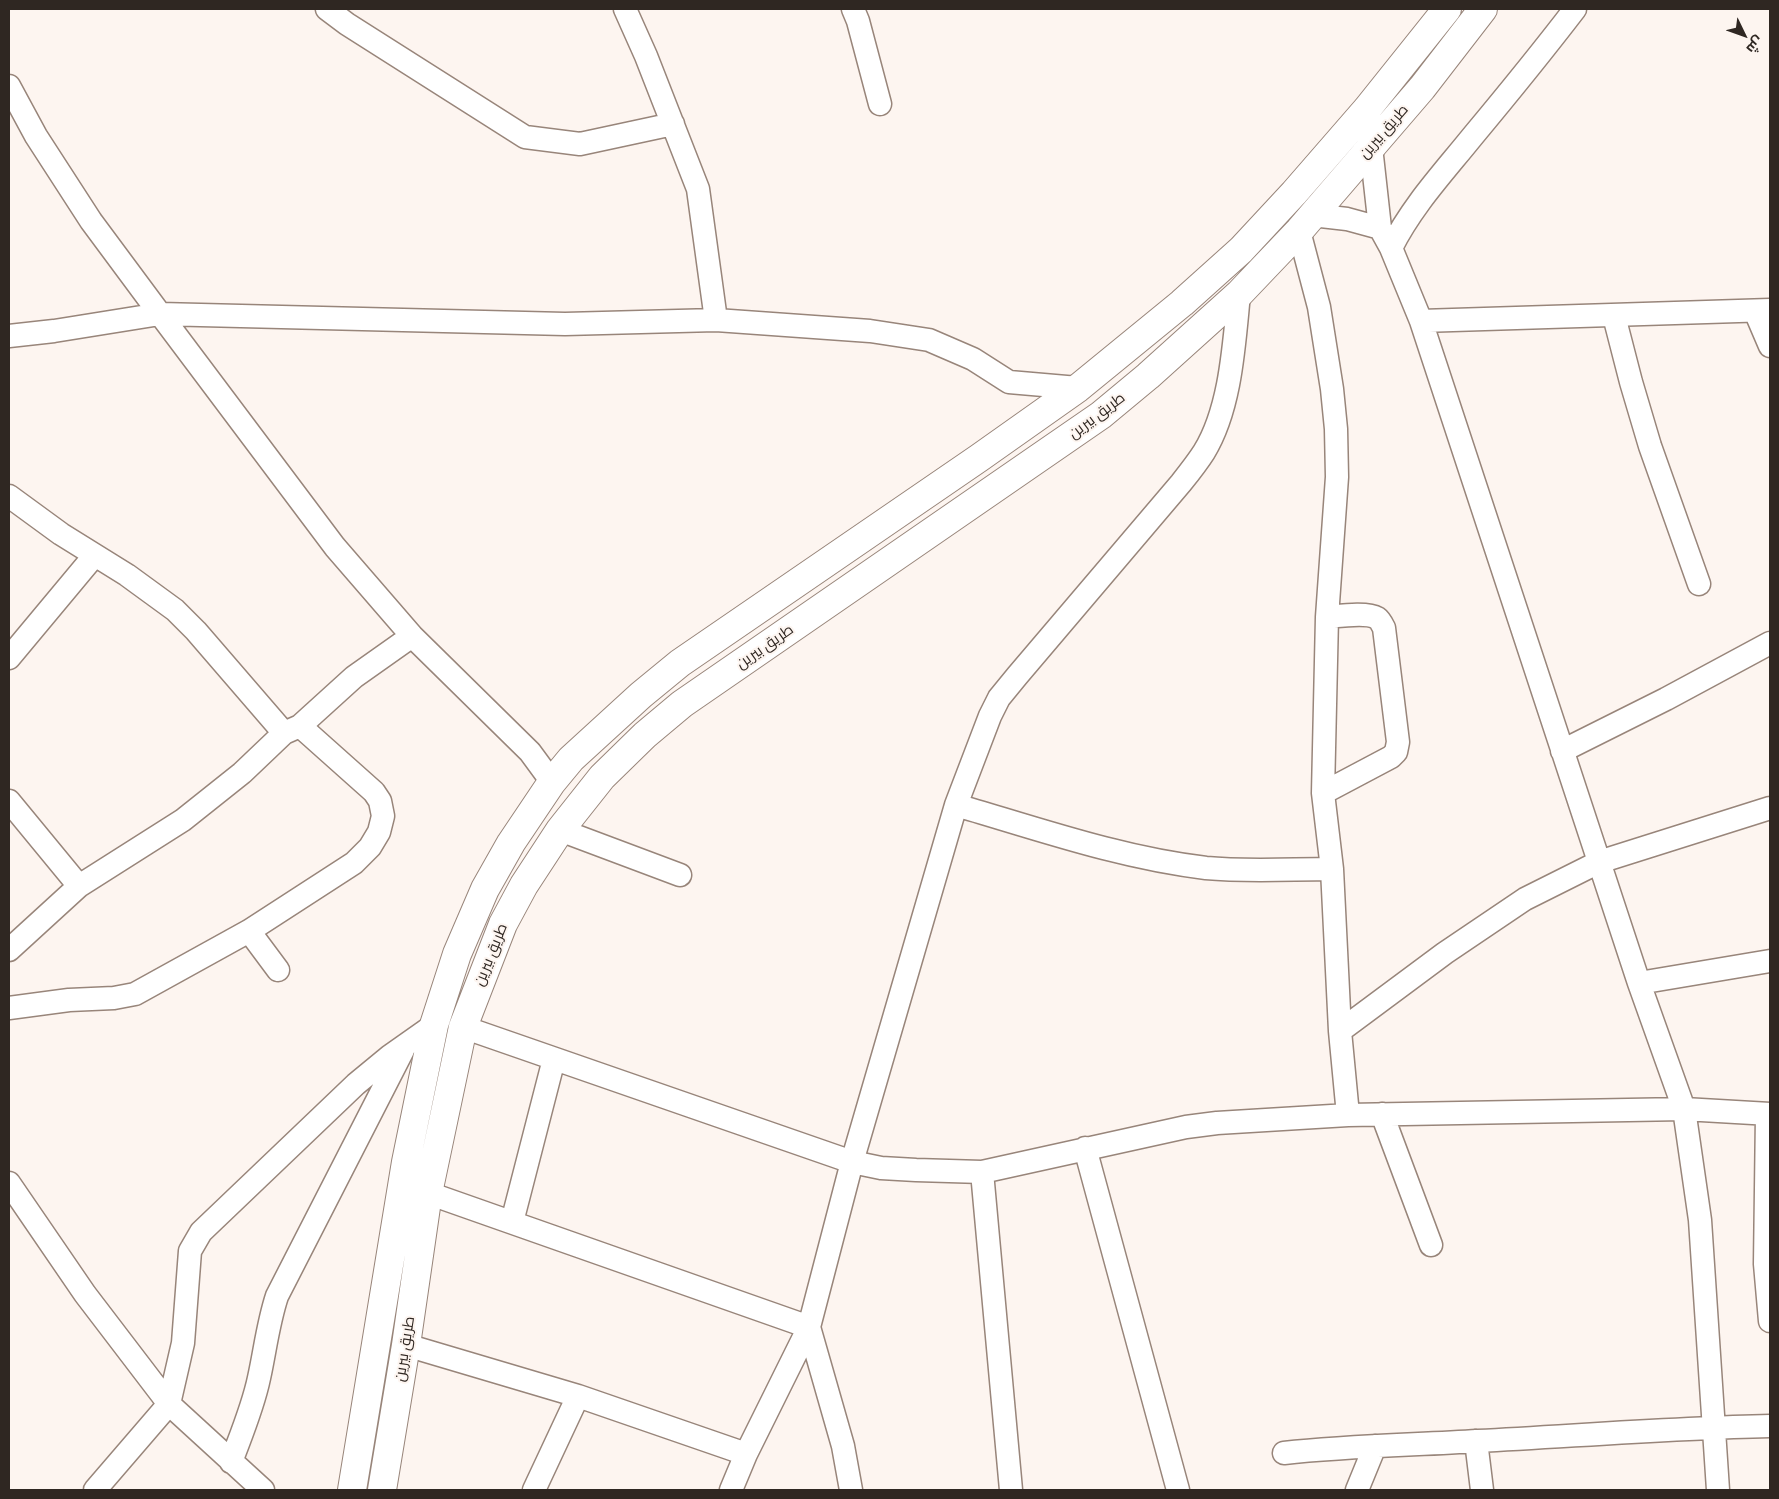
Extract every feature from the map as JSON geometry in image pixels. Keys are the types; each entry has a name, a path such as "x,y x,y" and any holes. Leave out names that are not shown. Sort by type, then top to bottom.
{"main road":[{"name":"طريق بيرين","path":"352,1490 406,1162 434,1025 458,954 484,889 511,843 552,782 571,759 680,662 979,458 1078,388 1182,303 1241,250 1294,193 1367,109 1447,9"},
{"name":"طريق بيرين","path":"382,1490 406,1345 428,1193 463,1027 503,924 524,885 560,830 602,777 645,735 682,704 1101,415 1148,376 1239,294 1306,223 1422,88 1483,9"}],"street":[{"path":"327,9 347,24 525,137 580,144 673,124"},
{"path":"625,9 698,189 716,320"},
{"path":"1391,248 1407,219 1423,196 1575,9"},
{"path":"860,13 880,104"},
{"path":"9,86 36,136 91,221 335,547 412,636 530,752 552,782"},
{"path":"1371,147 1380,228 1391,248 1421,321 1639,983 1684,1109 1700,1220 1706,1287 1718,1490"},
{"path":"1348,1115 1340,1031 1332,869 1323,793 1327,617 1337,478 1336,429 1332,389 1306,223 1347,219 1380,228"},
{"path":"732,1490 746,1454 809,1327 852,1162 956,805 990,716 999,698 1181,483 1204,451 1217,424 1228,380 1239,294"},
{"path":"1421,321 1763,311 1770,346"},
{"path":"9,336 54,332 160,314 566,324 716,320 870,331 929,340 972,359 1009,382 1078,388"},
{"path":"1614,316 1650,446 1699,584"},
{"path":"9,496 94,556 127,575 175,610 292,730 374,792 380,801 382,816 379,832 370,848 354,863 249,931 134,994 114,998 69,1000 9,1008"},
{"path":"9,658 94,556"},
{"path":"1323,793 1391,757 1396,752 1398,742 1384,628 1381,622 1376,617 1367,615 1327,617"},
{"path":"9,950 79,886 183,820 242,773 354,678 412,636"},
{"path":"1562,751 1666,699 1770,643"},
{"path":"530,752 554,758 571,759"},
{"path":"9,801 79,886"},
{"path":"956,805 1106,849 1178,864 1209,868 1332,869"},
{"path":"1340,1031 1494,919 1525,899 1599,862 1770,808"},
{"path":"560,830 680,875"},
{"path":"249,931 278,970"},
{"path":"1639,983 1770,961"},
{"path":"95,1490 169,1404 183,1343 189,1259 195,1240 208,1225 356,1084 405,1045 434,1025"},
{"path":"463,1027 852,1162 881,1168 982,1172 1085,1148 1216,1122 1382,1114 1684,1109 1769,1114 1765,1264 1770,1321"},
{"path":"231,1462 253,1401 259,1379 270,1317 277,1296 405,1045"},
{"path":"512,1222 554,1059"},
{"path":"1382,1114 1431,1245"},
{"path":"1085,1148 1178,1490"},
{"path":"982,1172 1011,1490"},
{"path":"9,1182 85,1294 169,1404 263,1490"},
{"path":"428,1193 809,1327"},
{"path":"809,1327 843,1446 851,1490"},
{"path":"406,1345 578,1396 746,1454"},
{"path":"534,1490 578,1396"},
{"path":"1284,1453 1334,1448 1713,1427 1770,1426"},
{"path":"1476,1441 1482,1490"},
{"path":"1357,1490 1375,1446"}]}
